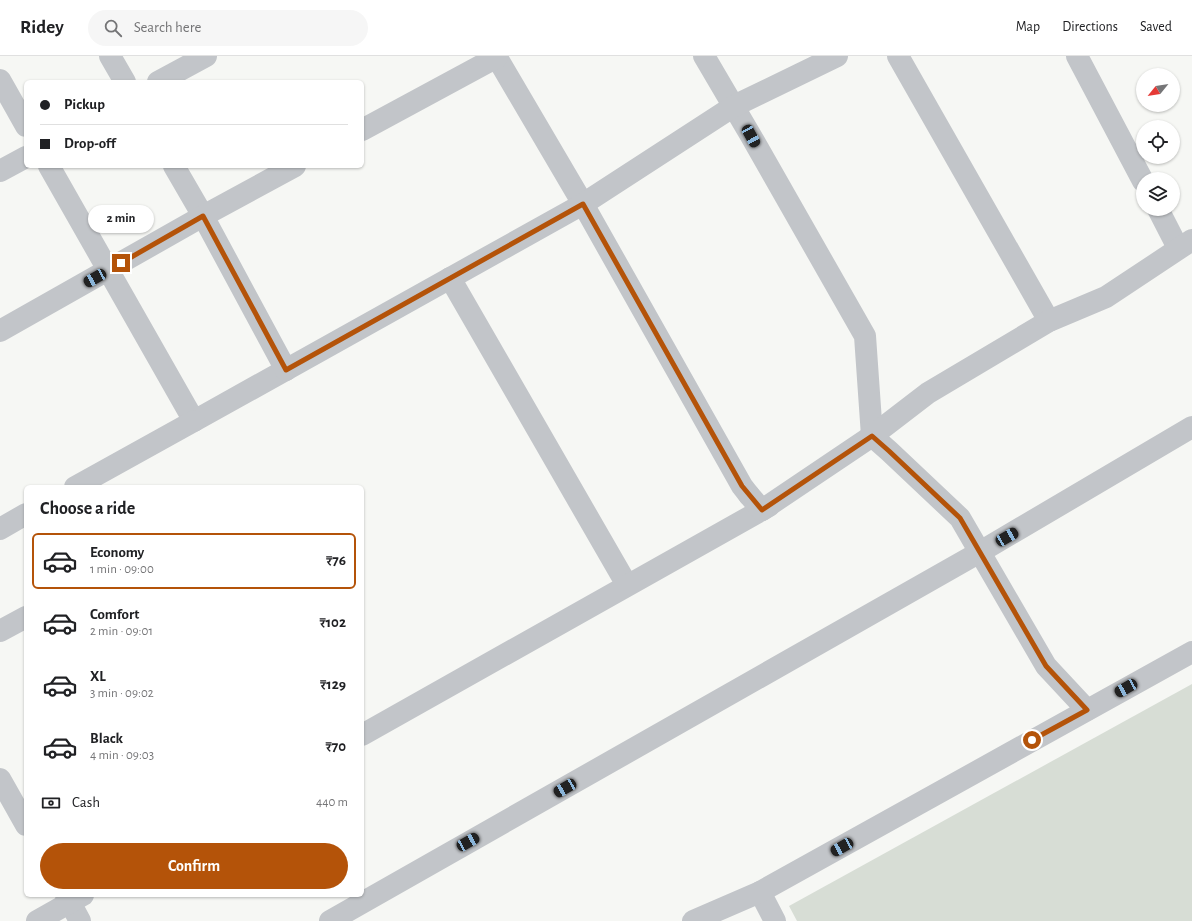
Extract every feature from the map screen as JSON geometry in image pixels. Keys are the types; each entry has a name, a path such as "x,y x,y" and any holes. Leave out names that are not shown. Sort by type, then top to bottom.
{"street":[{"path":"110,56 124,80"},
{"path":"162,80 206,56"},
{"path":"364,129 496,56 583,204 742,486 760,503"},
{"path":"704,56 865,336 872,436 960,518 1046,666 1087,710"},
{"path":"79,485 583,204 734,106 836,56"},
{"path":"898,56 1049,321"},
{"path":"1078,56 1138,172"},
{"path":"0,80 24,122"},
{"path":"0,171 24,158"},
{"path":"50,168 194,421"},
{"path":"175,168 203,216 286,370"},
{"path":"0,331 203,216 291,168"},
{"path":"364,734 627,585 872,436 928,393 1049,321 1106,297 1185,244 1163,216"},
{"path":"450,278 627,585"},
{"path":"330,921 980,552 1192,427"},
{"path":"0,529 24,515"},
{"path":"0,631 24,618"},
{"path":"693,921 760,892 1192,652"},
{"path":"0,779 24,821"},
{"path":"760,892 774,921"},
{"path":"37,921 73,897 80,921"}],"shaded area":[{"path":"1192,684 1192,921 797,921 789,906"}],"route":[{"path":"121,263 203,216 286,370 583,204 742,486 762,510 872,436 960,518 1046,666 1087,710 1032,740"}]}
